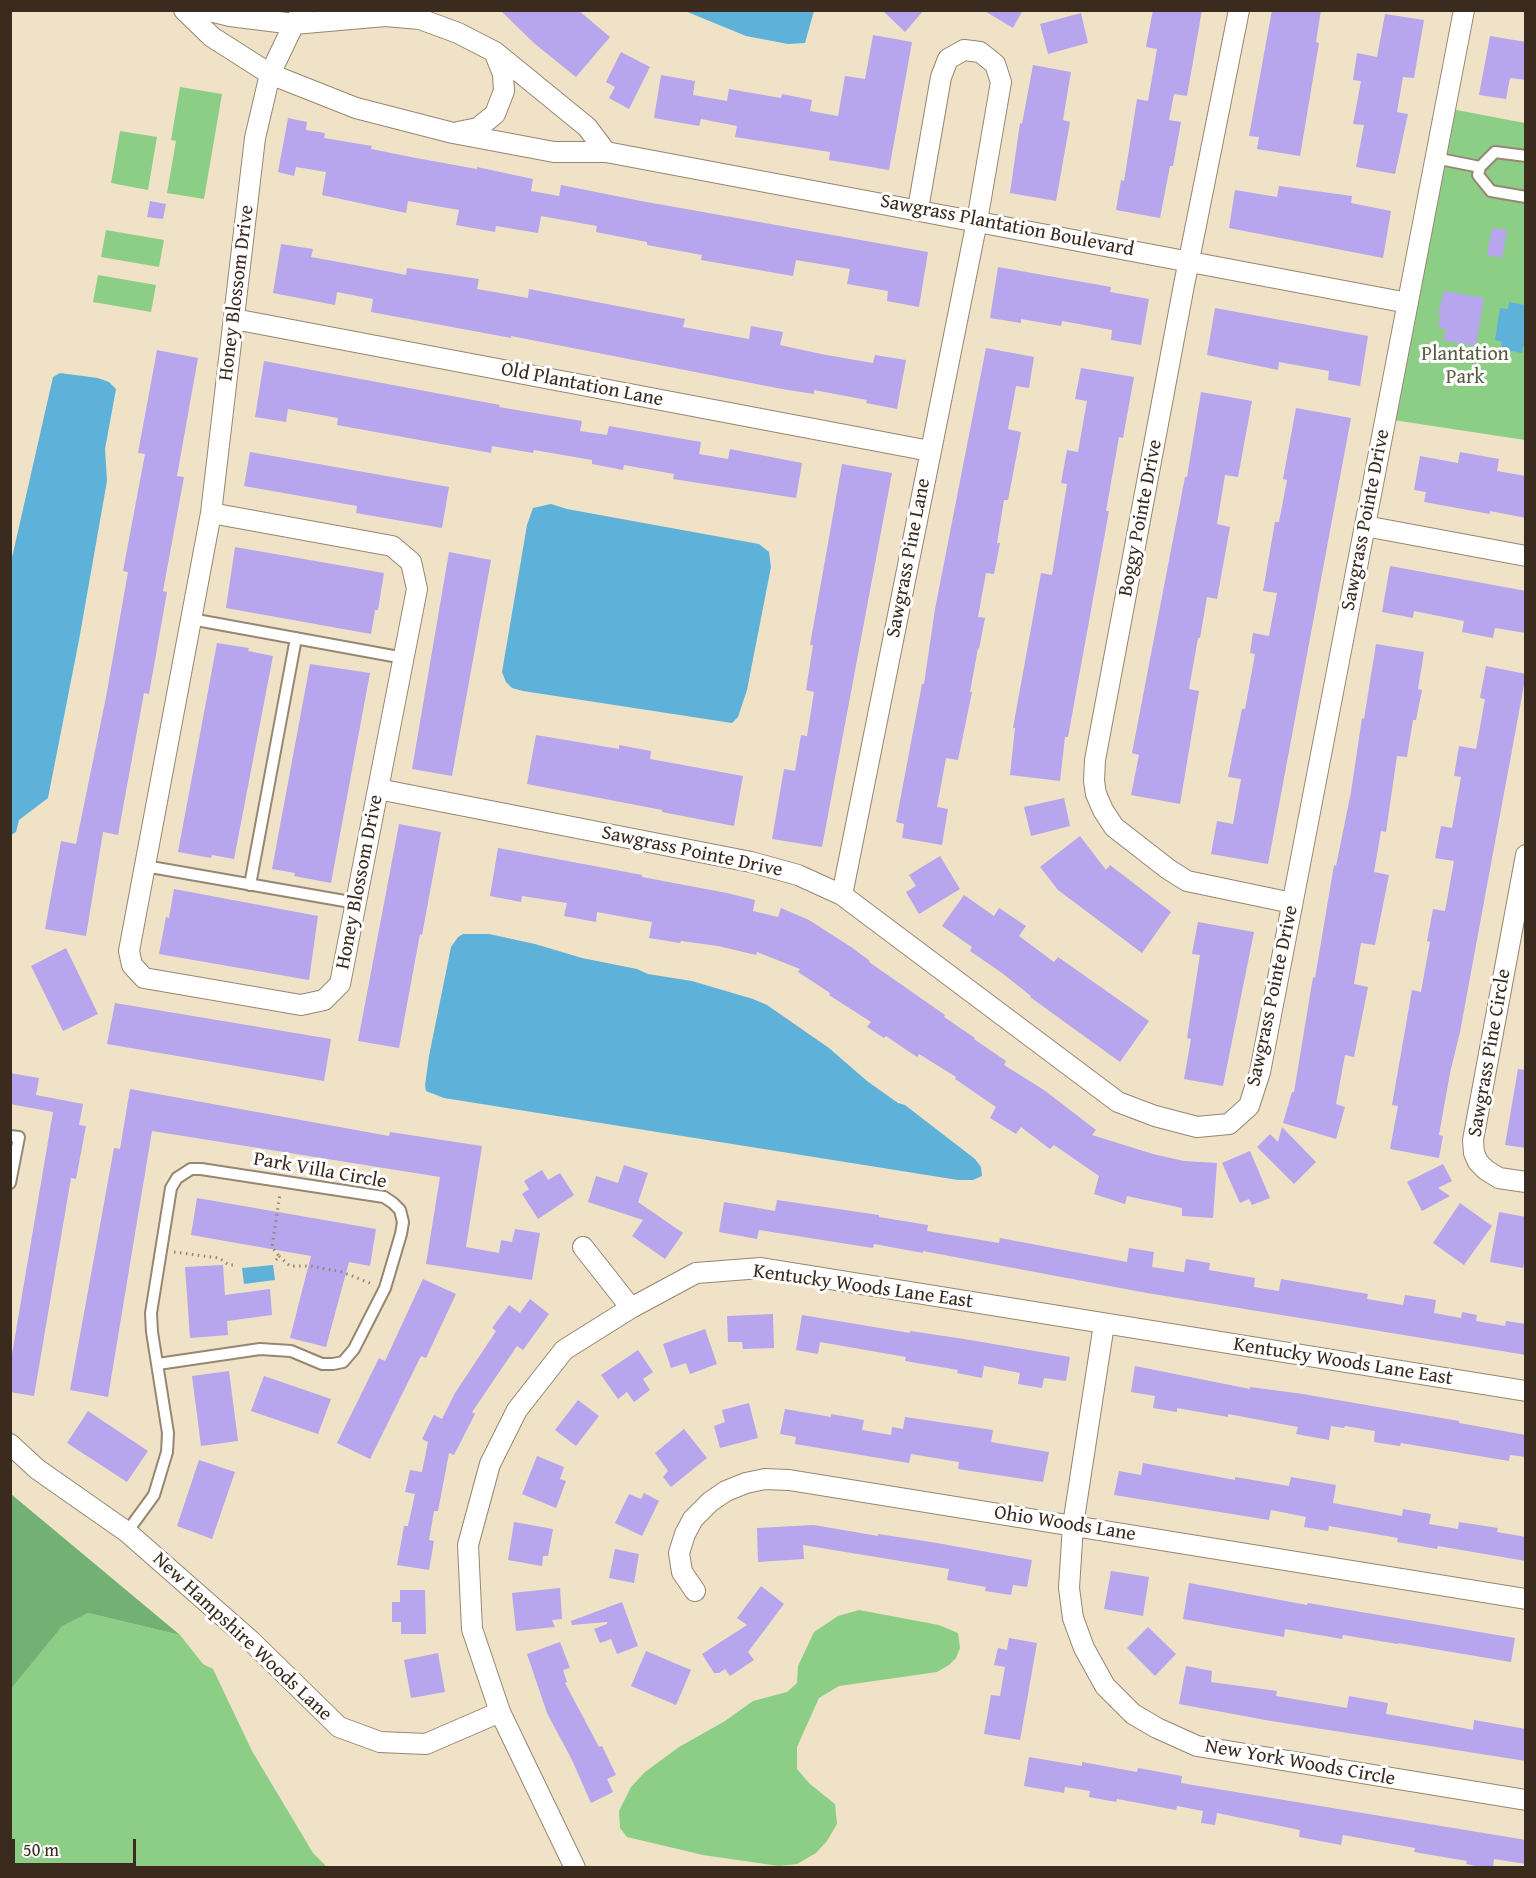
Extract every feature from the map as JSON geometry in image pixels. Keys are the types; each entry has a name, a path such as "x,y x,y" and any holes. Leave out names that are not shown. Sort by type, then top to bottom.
{"street":[{"name":"Sawgrass Plantation Boulevard","path":"184,10 212,37 270,74 356,108 453,133 554,152 606,152 1408,303"},
{"path":"206,10 230,16 298,17 376,13 420,20 458,33 495,52 587,127 606,152"},
{"name":"Boggy Pointe Drive","path":"1239,10 1095,760 1094,781 1096,794 1114,827 1187,881 1292,903"},
{"name":"Sawgrass Pointe Drive","path":"378,789 751,862 798,875 842,895 1118,1102 1155,1116 1197,1127 1229,1124 1248,1106 1260,1072 1464,10"},
{"name":"Honey Blossom Drive","path":"211,513 392,546 411,562 417,589 340,984 324,1000 301,1005 144,978 132,965 129,951 211,513 255,138 270,74 298,17"},
{"name":"Sawgrass Pine Lane","path":"842,895 976,221 1001,82 995,64 980,52 964,50 948,59 941,77 918,209"},
{"path":"453,133 478,129 495,114 504,92 503,74 495,52"},
{"name":"Old Plantation Lane","path":"234,319 930,451"},
{"path":"1365,526 1526,556"},
{"name":"Sawgrass Pine Circle","path":"1526,855 1473,1140 1474,1153 1478,1162 1486,1170 1499,1178 1526,1182"},
{"path":"582,1247 631,1308"},
{"name":"Kentucky Woods Lane East","path":"575,1868 500,1712 472,1629 468,1545 490,1464 517,1410 564,1350 631,1308 696,1273 760,1268 1526,1391"},
{"name":"New York Woods Circle","path":"1104,1324 1073,1525 1069,1588 1073,1618 1084,1648 1105,1686 1133,1714 1197,1746 1526,1800"},
{"name":"New Hampshire Woods Lane","path":"10,1444 37,1469 127,1532 250,1640 339,1727 380,1742 426,1744 500,1712"},
{"name":"Ohio Woods Lane","path":"695,1591 682,1572 679,1553 685,1534 693,1520 710,1502 726,1491 765,1479 789,1480 1526,1599"}],"lane":[{"path":"1526,156 1494,152 1480,167 1478,175 1491,191 1526,197"},
{"path":"1436,158 1480,167"},
{"path":"191,619 404,658"},
{"path":"250,885 296,638"},
{"path":"145,866 356,903"},
{"path":"10,1136 19,1137 10,1183"},
{"name":"Park Villa Circle","path":"127,1532 154,1495 167,1452 168,1434 158,1364 151,1313 171,1188 177,1178 191,1169 201,1169 384,1197 400,1210 403,1222 396,1257 385,1289 354,1349 343,1362 322,1364 291,1351 260,1349 158,1364"}],"path":[{"path":"282,1182 272,1247 279,1256 290,1266 311,1266 342,1272 385,1289"},
{"path":"161,1250 219,1258 229,1265 235,1265"},
{"path":"276,1260 279,1256"}],"green space":[{"path":"180,87 222,94 204,199 167,193 176,141 171,140"},
{"name":"Plantation Park","path":"1451,109 1525,123 1525,440 1393,420"},
{"path":"120,131 157,137 148,190 111,183"},
{"path":"106,230 164,240 159,267 101,257"},
{"path":"98,275 156,285 151,312 93,302"},
{"path":"11,1494 180,1635 88,1613 62,1626 11,1689"},
{"path":"859,1610 939,1625 958,1633 960,1648 956,1658 937,1672 839,1686 819,1698 797,1747 797,1769 810,1784 835,1804 837,1824 827,1841 816,1853 797,1864 779,1866 703,1855 627,1837 620,1828 619,1811 631,1787 645,1772 679,1747 725,1721 753,1701 787,1692 797,1683 798,1666 814,1632 838,1616"},
{"path":"88,1613 180,1635 203,1664 213,1669 252,1751 313,1853 327,1867 11,1868 11,1689 62,1625"}],"water":[{"path":"814,10 805,43 788,44 746,36 685,11"},
{"path":"1509,302 1525,305 1525,346 1523,346 1522,353 1500,349 1502,342 1495,340 1500,308 1508,309"},
{"path":"60,373 98,378 109,382 116,389 105,449 107,481 48,798 19,820 16,832 11,835 11,562 53,377"},
{"path":"551,504 567,509 759,544 769,552 771,567 747,690 738,717 732,723 523,691 512,688 506,682 502,672 527,525 533,508"},
{"path":"463,934 489,934 535,944 582,958 637,969 648,974 692,981 767,1005 829,1048 867,1081 898,1103 905,1105 975,1159 981,1167 982,1176 973,1180 958,1180 444,1098 426,1091 429,1056 451,947"},
{"path":"273,1265 275,1280 244,1284 242,1268"}],"building":[{"path":"500,10 578,10 610,37 576,77 535,44"},
{"path":"882,10 924,10 905,32"},
{"path":"983,10 1023,10 1013,28"},
{"path":"1153,10 1202,10 1187,96 1174,94 1169,120 1181,122 1160,218 1116,210 1121,180 1124,181 1137,99 1148,101 1157,49 1146,47"},
{"path":"1272,10 1321,10 1316,42 1319,43 1300,156 1257,149 1259,137 1249,136"},
{"path":"1081,13 1088,43 1048,54 1040,24"},
{"path":"1385,14 1424,20 1414,78 1403,77 1397,112 1408,114 1395,174 1356,167 1364,125 1353,124 1361,81 1353,80 1357,53 1377,57"},
{"path":"873,35 912,42 889,170 829,160 830,152 735,137 737,126 701,119 699,126 654,118 661,75 695,81 693,95 727,101 729,89 781,98 782,94 812,100 810,111 838,116 845,76 865,79"},
{"path":"1490,36 1526,42 1526,80 1510,78 1506,99 1479,95"},
{"path":"621,52 650,67 629,109 609,98 615,87 606,82"},
{"path":"1033,65 1071,72 1063,120 1070,122 1056,201 1010,193 1020,123 1022,124"},
{"path":"288,118 307,122 306,130 325,133 324,138 372,146 371,149 416,158 477,169 477,167 533,179 531,191 559,196 561,185 928,252 919,307 887,301 888,291 847,284 850,269 796,260 793,276 701,260 702,255 647,245 647,242 596,232 597,226 541,216 538,233 496,226 495,232 456,225 459,210 408,201 406,213 322,195 326,172 296,167 294,176 278,172"},
{"path":"1279,186 1352,196 1351,203 1391,211 1383,258 1229,228 1235,190 1277,197"},
{"path":"150,201 166,204 163,219 147,217"},
{"path":"1492,228 1507,230 1502,258 1487,255"},
{"path":"281,244 313,249 311,257 406,275 407,268 479,279 477,289 528,298 529,289 685,319 683,327 749,339 751,326 783,332 780,345 821,354 873,363 875,355 906,360 897,409 866,403 867,400 814,390 814,394 782,389 511,336 511,338 371,312 373,299 337,292 335,305 273,293"},
{"path":"998,267 1111,287 1110,292 1149,299 1141,345 1111,340 1112,330 1062,321 1061,326 1021,319 1021,323 990,318"},
{"path":"1444,291 1484,298 1476,346 1443,340 1446,329 1438,327 1441,315 1438,314"},
{"path":"1215,308 1368,336 1360,386 1328,380 1329,371 1279,362 1278,370 1207,355"},
{"path":"986,348 1034,357 1029,388 1016,386 1008,429 1021,432 1008,500 1004,500 994,574 986,573 978,617 985,618 958,760 946,758 937,807 948,809 942,845 902,838 904,824 896,822"},
{"path":"157,350 198,358 177,476 184,477 163,591 167,592 149,694 144,693 118,835 103,832 86,936 45,929 61,841 76,844 106,697 128,572 123,571 145,454 138,453"},
{"path":"264,361 582,421 580,431 607,435 609,426 701,442 699,454 728,459 730,449 802,463 796,498 673,479 674,474 624,465 623,470 592,464 592,460 534,450 533,453 492,446 491,453 337,425 338,418 288,409 286,422 255,417"},
{"path":"1081,368 1134,377 1123,438 1119,437 1106,511 1109,511 1068,737 1065,737 1060,781 1010,775 1015,728 1013,728 1041,573 1052,575 1067,484 1061,483 1067,450 1078,452 1087,401 1075,399"},
{"path":"1201,392 1252,401 1238,477 1225,475 1217,524 1230,527 1217,599 1207,597 1200,638 1198,638 1189,689 1199,691 1180,804 1131,795 1139,755 1132,753 1185,477 1187,477"},
{"path":"1296,408 1351,418 1268,864 1211,854 1217,821 1233,824 1241,779 1228,777 1242,709 1245,709 1255,654 1250,653 1253,633 1269,636 1277,593 1263,591 1275,522 1279,522 1287,480 1283,479"},
{"path":"250,452 449,487 442,528 356,513 357,506 244,486"},
{"path":"1460,452 1499,459 1497,471 1526,476 1526,518 1424,502 1426,492 1414,490 1420,456 1458,463"},
{"path":"842,464 892,473 822,847 772,839 784,769 795,771 801,735 807,736 814,692 806,690 813,645 810,645"},
{"path":"235,547 384,573 378,610 375,610 371,634 226,608"},
{"path":"449,552 491,560 452,776 412,769"},
{"path":"1390,566 1526,591 1526,633 1495,628 1493,638 1462,632 1464,621 1414,611 1413,618 1382,612"},
{"path":"217,643 249,648 248,651 273,656 234,859 212,855 211,858 178,852"},
{"path":"1376,644 1424,652 1418,689 1422,690 1416,720 1413,720 1407,757 1397,756 1386,832 1381,831 1374,872 1389,875 1375,945 1361,943 1354,984 1368,987 1354,1057 1345,1055 1336,1104 1345,1107 1336,1139 1283,1123 1292,1092 1294,1092 1334,865 1336,866 1351,792"},
{"path":"310,664 370,673 331,883 272,869"},
{"path":"1486,666 1526,674 1460,1032 1450,1073 1439,1135 1443,1136 1439,1158 1390,1149 1398,1106 1392,1105 1412,990 1421,992 1433,909 1445,911 1454,861 1435,858 1441,826 1452,828 1461,777 1454,776 1459,746 1476,749 1485,699 1480,698"},
{"path":"536,735 619,749 619,745 651,751 650,759 743,776 734,826 527,784"},
{"path":"1064,798 1070,826 1031,836 1024,807"},
{"path":"399,824 441,832 399,1048 358,1041"},
{"path":"1080,836 1106,870 1110,865 1171,912 1142,953 1058,890 1040,867"},
{"path":"498,848 727,893 755,900 753,911 778,917 781,908 809,920 851,947 1006,1061 1004,1065 1044,1090 1096,1130 1092,1135 1184,1161 1217,1163 1213,1218 1182,1216 1182,1208 1127,1196 1125,1204 1094,1194 1099,1176 1054,1145 1050,1149 1021,1127 1016,1134 990,1118 996,1107 955,1079 956,1077 919,1054 917,1057 886,1036 884,1038 867,1027 871,1022 798,972 800,969 757,952 756,955 718,946 649,938 652,922 597,912 596,922 564,916 567,903 522,896 521,902 490,896"},
{"path":"940,856 960,889 919,914 906,892 916,886 909,875"},
{"path":"174,889 318,916 309,980 159,954"},
{"path":"964,895 994,916 999,908 1026,926 1019,936 1054,962 1058,957 1149,1021 1120,1062 1030,997 1002,973 970,951 972,947 942,926"},
{"path":"1198,922 1254,932 1223,1086 1184,1079 1191,1039 1187,1038 1200,955 1192,954"},
{"path":"66,948 98,1014 63,1031 31,966"},
{"path":"115,1003 331,1039 324,1081 107,1044"},
{"path":"1518,1069 1526,1070 1526,1148 1505,1145"},
{"path":"10,1073 39,1078 36,1095 83,1104 79,1125 86,1126 76,1179 71,1178 34,1396 10,1392 10,1366 53,1112 10,1104"},
{"path":"130,1089 389,1136 390,1132 482,1146 466,1247 499,1253 501,1240 512,1242 515,1229 540,1233 532,1280 426,1264 440,1177 152,1131 108,1397 70,1390 114,1148 120,1149"},
{"path":"1282,1127 1316,1162 1294,1184 1257,1147 1270,1134 1278,1142"},
{"path":"1250,1151 1270,1198 1252,1205 1249,1199 1240,1203 1222,1163"},
{"path":"1443,1164 1452,1181 1438,1188 1450,1196 1422,1211 1407,1182"},
{"path":"624,1165 648,1173 638,1202 683,1233 665,1259 632,1236 643,1220 588,1202 596,1176 618,1183"},
{"path":"542,1170 548,1180 560,1173 574,1195 538,1219 522,1194 529,1189 524,1181"},
{"path":"197,1198 376,1229 370,1266 349,1262 326,1347 290,1338 311,1256 191,1235"},
{"path":"777,1200 879,1215 879,1217 928,1225 927,1231 999,1243 1000,1238 1127,1262 1129,1248 1154,1252 1152,1267 1184,1272 1186,1259 1210,1263 1209,1270 1255,1278 1254,1287 1279,1291 1281,1279 1368,1294 1367,1299 1403,1305 1405,1295 1436,1300 1434,1313 1461,1318 1462,1312 1477,1315 1476,1321 1505,1326 1506,1321 1526,1324 1526,1355 1147,1293 923,1251 923,1253 874,1244 873,1248 759,1230 757,1239 719,1232 724,1202 775,1211"},
{"path":"1460,1203 1492,1226 1464,1265 1433,1243"},
{"path":"1499,1212 1526,1217 1526,1255 1523,1268 1490,1262"},
{"path":"223,1265 225,1295 270,1289 272,1315 227,1321 228,1335 190,1338 185,1267"},
{"path":"423,1279 456,1294 426,1358 421,1356 370,1459 337,1443 379,1358 385,1361"},
{"path":"530,1299 549,1314 523,1350 517,1346 472,1412 475,1414 454,1455 449,1453 438,1511 434,1511 429,1540 434,1541 429,1570 397,1565 404,1526 408,1526 415,1494 405,1492 410,1470 422,1472 428,1442 422,1439 434,1415 442,1419 455,1393 496,1331 492,1328 509,1305 520,1313"},
{"path":"773,1314 774,1348 743,1349 742,1342 728,1342 727,1316"},
{"path":"802,1315 1070,1357 1066,1381 1044,1378 1042,1388 1018,1384 1020,1373 984,1366 982,1378 957,1373 958,1370 905,1361 906,1357 820,1342 818,1354 796,1350"},
{"path":"705,1329 717,1364 690,1374 686,1363 671,1368 663,1344"},
{"path":"638,1350 653,1372 643,1379 650,1390 634,1402 627,1392 618,1399 601,1375"},
{"path":"1135,1366 1250,1389 1250,1387 1303,1394 1526,1435 1526,1457 1510,1455 1509,1461 1401,1443 1400,1446 1374,1442 1375,1431 1345,1426 1344,1428 1331,1426 1329,1440 1296,1434 1298,1427 1228,1414 1228,1417 1177,1408 1177,1412 1153,1408 1155,1396 1131,1392"},
{"path":"229,1371 238,1441 201,1446 192,1376"},
{"path":"264,1376 331,1399 318,1434 251,1411"},
{"path":"578,1400 599,1416 576,1446 555,1430"},
{"path":"749,1403 758,1438 720,1448 714,1426 725,1422 722,1410"},
{"path":"785,1409 864,1420 862,1430 891,1435 892,1427 903,1429 905,1417 993,1430 991,1442 1049,1452 1043,1482 958,1469 959,1462 911,1454 909,1463 795,1444 796,1437 780,1434"},
{"path":"88,1411 148,1451 127,1482 67,1443"},
{"path":"684,1429 707,1458 671,1487 663,1477 668,1471 655,1453"},
{"path":"537,1456 564,1467 560,1479 566,1481 556,1508 522,1494"},
{"path":"199,1460 235,1472 212,1539 177,1526"},
{"path":"1143,1463 1235,1480 1235,1477 1289,1486 1291,1477 1336,1485 1333,1503 1402,1516 1403,1509 1431,1514 1429,1524 1458,1529 1459,1522 1498,1528 1497,1532 1526,1537 1526,1561 1438,1546 1437,1549 1397,1542 1398,1538 1329,1526 1328,1531 1304,1527 1306,1517 1271,1510 1269,1520 1114,1495 1119,1471 1141,1475"},
{"path":"644,1493 659,1501 642,1536 615,1523 629,1494 641,1499"},
{"path":"514,1522 553,1529 548,1556 543,1556 542,1566 508,1560"},
{"path":"814,1525 1032,1560 1027,1587 1013,1585 1011,1595 985,1591 986,1587 947,1580 949,1569 803,1545 804,1559 758,1562 757,1528"},
{"path":"615,1549 639,1554 634,1583 609,1578"},
{"path":"1111,1571 1149,1577 1143,1616 1104,1609"},
{"path":"1189,1583 1307,1605 1308,1603 1515,1638 1511,1662 1343,1635 1342,1639 1285,1629 1284,1637 1183,1619"},
{"path":"761,1586 784,1604 748,1652 754,1660 730,1676 725,1669 714,1673 702,1654 747,1625 737,1618"},
{"path":"560,1588 562,1619 552,1620 555,1627 516,1631 512,1593"},
{"path":"400,1590 425,1590 426,1634 401,1634 401,1622 392,1622 392,1602 400,1602"},
{"path":"622,1602 638,1646 617,1654 611,1639 600,1643 594,1629 607,1622 572,1625 571,1621"},
{"path":"1148,1627 1176,1654 1155,1676 1127,1648"},
{"path":"1009,1638 1037,1643 1020,1740 984,1734 991,1695 1000,1696 1005,1667 994,1665 998,1648 1007,1650"},
{"path":"560,1642 570,1668 563,1670 567,1682 565,1683 599,1747 602,1746 616,1775 607,1779 613,1792 591,1803 572,1760 547,1713 527,1654"},
{"path":"646,1651 691,1670 676,1705 631,1686"},
{"path":"438,1653 445,1692 411,1698 404,1660"},
{"path":"1186,1666 1212,1671 1211,1682 1277,1691 1276,1696 1347,1708 1349,1696 1388,1703 1386,1714 1473,1730 1474,1720 1526,1729 1526,1761 1271,1721 1179,1704"},
{"path":"1029,1757 1082,1766 1082,1762 1137,1772 1138,1768 1182,1776 1181,1783 1526,1840 1526,1864 1494,1859 1493,1868 1485,1868 1466,1864 1467,1861 1414,1852 1415,1848 1343,1835 1341,1845 1299,1837 1300,1830 1217,1813 1215,1825 1201,1823 1203,1811 1177,1806 1176,1810 1117,1799 1116,1802 1089,1797 1090,1791 1065,1787 1064,1793 1024,1786"}]}
